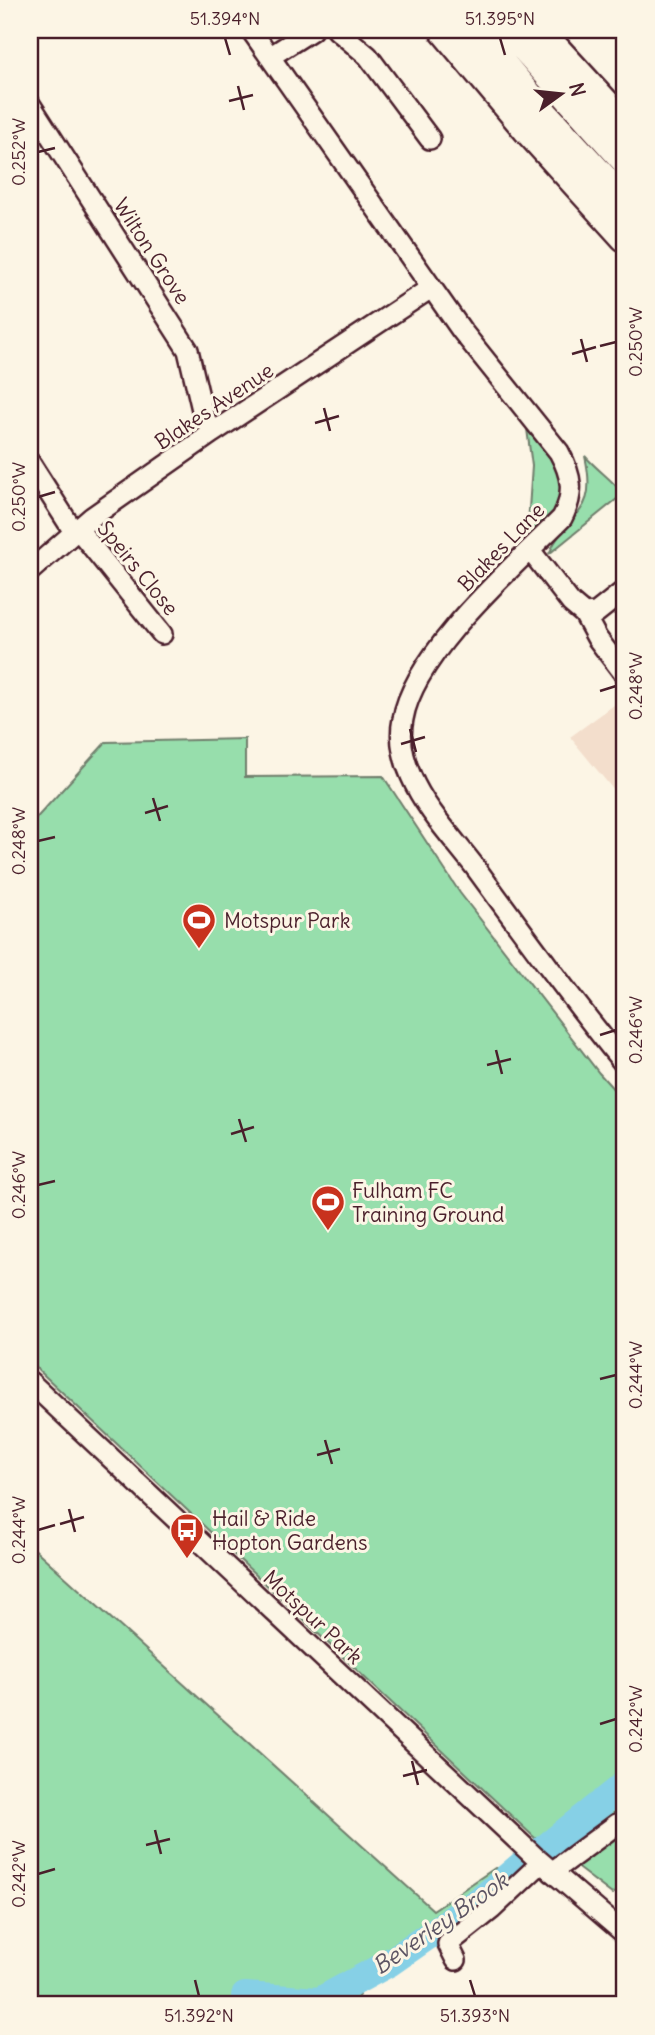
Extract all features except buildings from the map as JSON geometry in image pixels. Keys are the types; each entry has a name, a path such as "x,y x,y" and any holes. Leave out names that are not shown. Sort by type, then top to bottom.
{"highway":[{"path":"444,30 527,129 625,236"},
{"path":"473,30 547,117 625,202"},
{"path":"509,30 625,160"},
{"path":"538,30 625,125"}],"street":[{"name":"Blakes Lane","path":"251,30 431,288 477,351 559,452 568,469 572,489 569,505 562,518 462,619 436,652 420,678 403,718 401,740 405,761 424,797 625,1065"},
{"path":"271,56 312,30"},
{"path":"337,30 368,56 430,139"},
{"path":"545,30 555,30"},
{"name":"Wilton Grove","path":"30,104 188,350 203,414 212,433"},
{"name":"Blakes Avenue","path":"30,571 76,531 212,433 431,288"},
{"name":"Speirs Close","path":"30,463 76,531 162,635"},
{"path":"530,550 571,603 584,614 597,638 625,675"},
{"path":"584,614 596,613 625,590"},
{"name":"Motspur Park","path":"30,1382 543,1864 622,1923"},
{"path":"456,1960 448,1944 543,1864 625,1822"}],"shaded area":[{"path":"625,697 625,804 570,737"}],"green space":[{"path":"527,429 553,462 558,471 562,491 554,512 527,538 532,466"},
{"path":"585,456 623,494 549,554 557,539 585,503 588,476"},
{"name":"Fulham FC Training Ground","path":"245,739 245,777 383,776 460,893 599,1073 625,1102 625,1806 553,1855 30,1362 30,825 106,742"},
{"path":"30,1545 433,1910 495,1868 501,1868 511,1880 488,1902 367,1983 354,2005 30,2005"},
{"path":"619,1836 623,1838 619,1887 618,1891 612,1894 578,1866"}],"waterway":[{"name":"Beverley Brook","path":"544,1849 625,1784"},
{"name":"Beverley Brook","path":"245,2005 245,1996 319,2001 389,1963 484,1897 523,1864"}],"place":[{"name":"Motspur Park","path":"199,950"},
{"name":"Fulham FC Training Ground","path":"328,1232"},
{"name":"Hail & Ride Hopton Gardens","path":"187,1560"}]}
